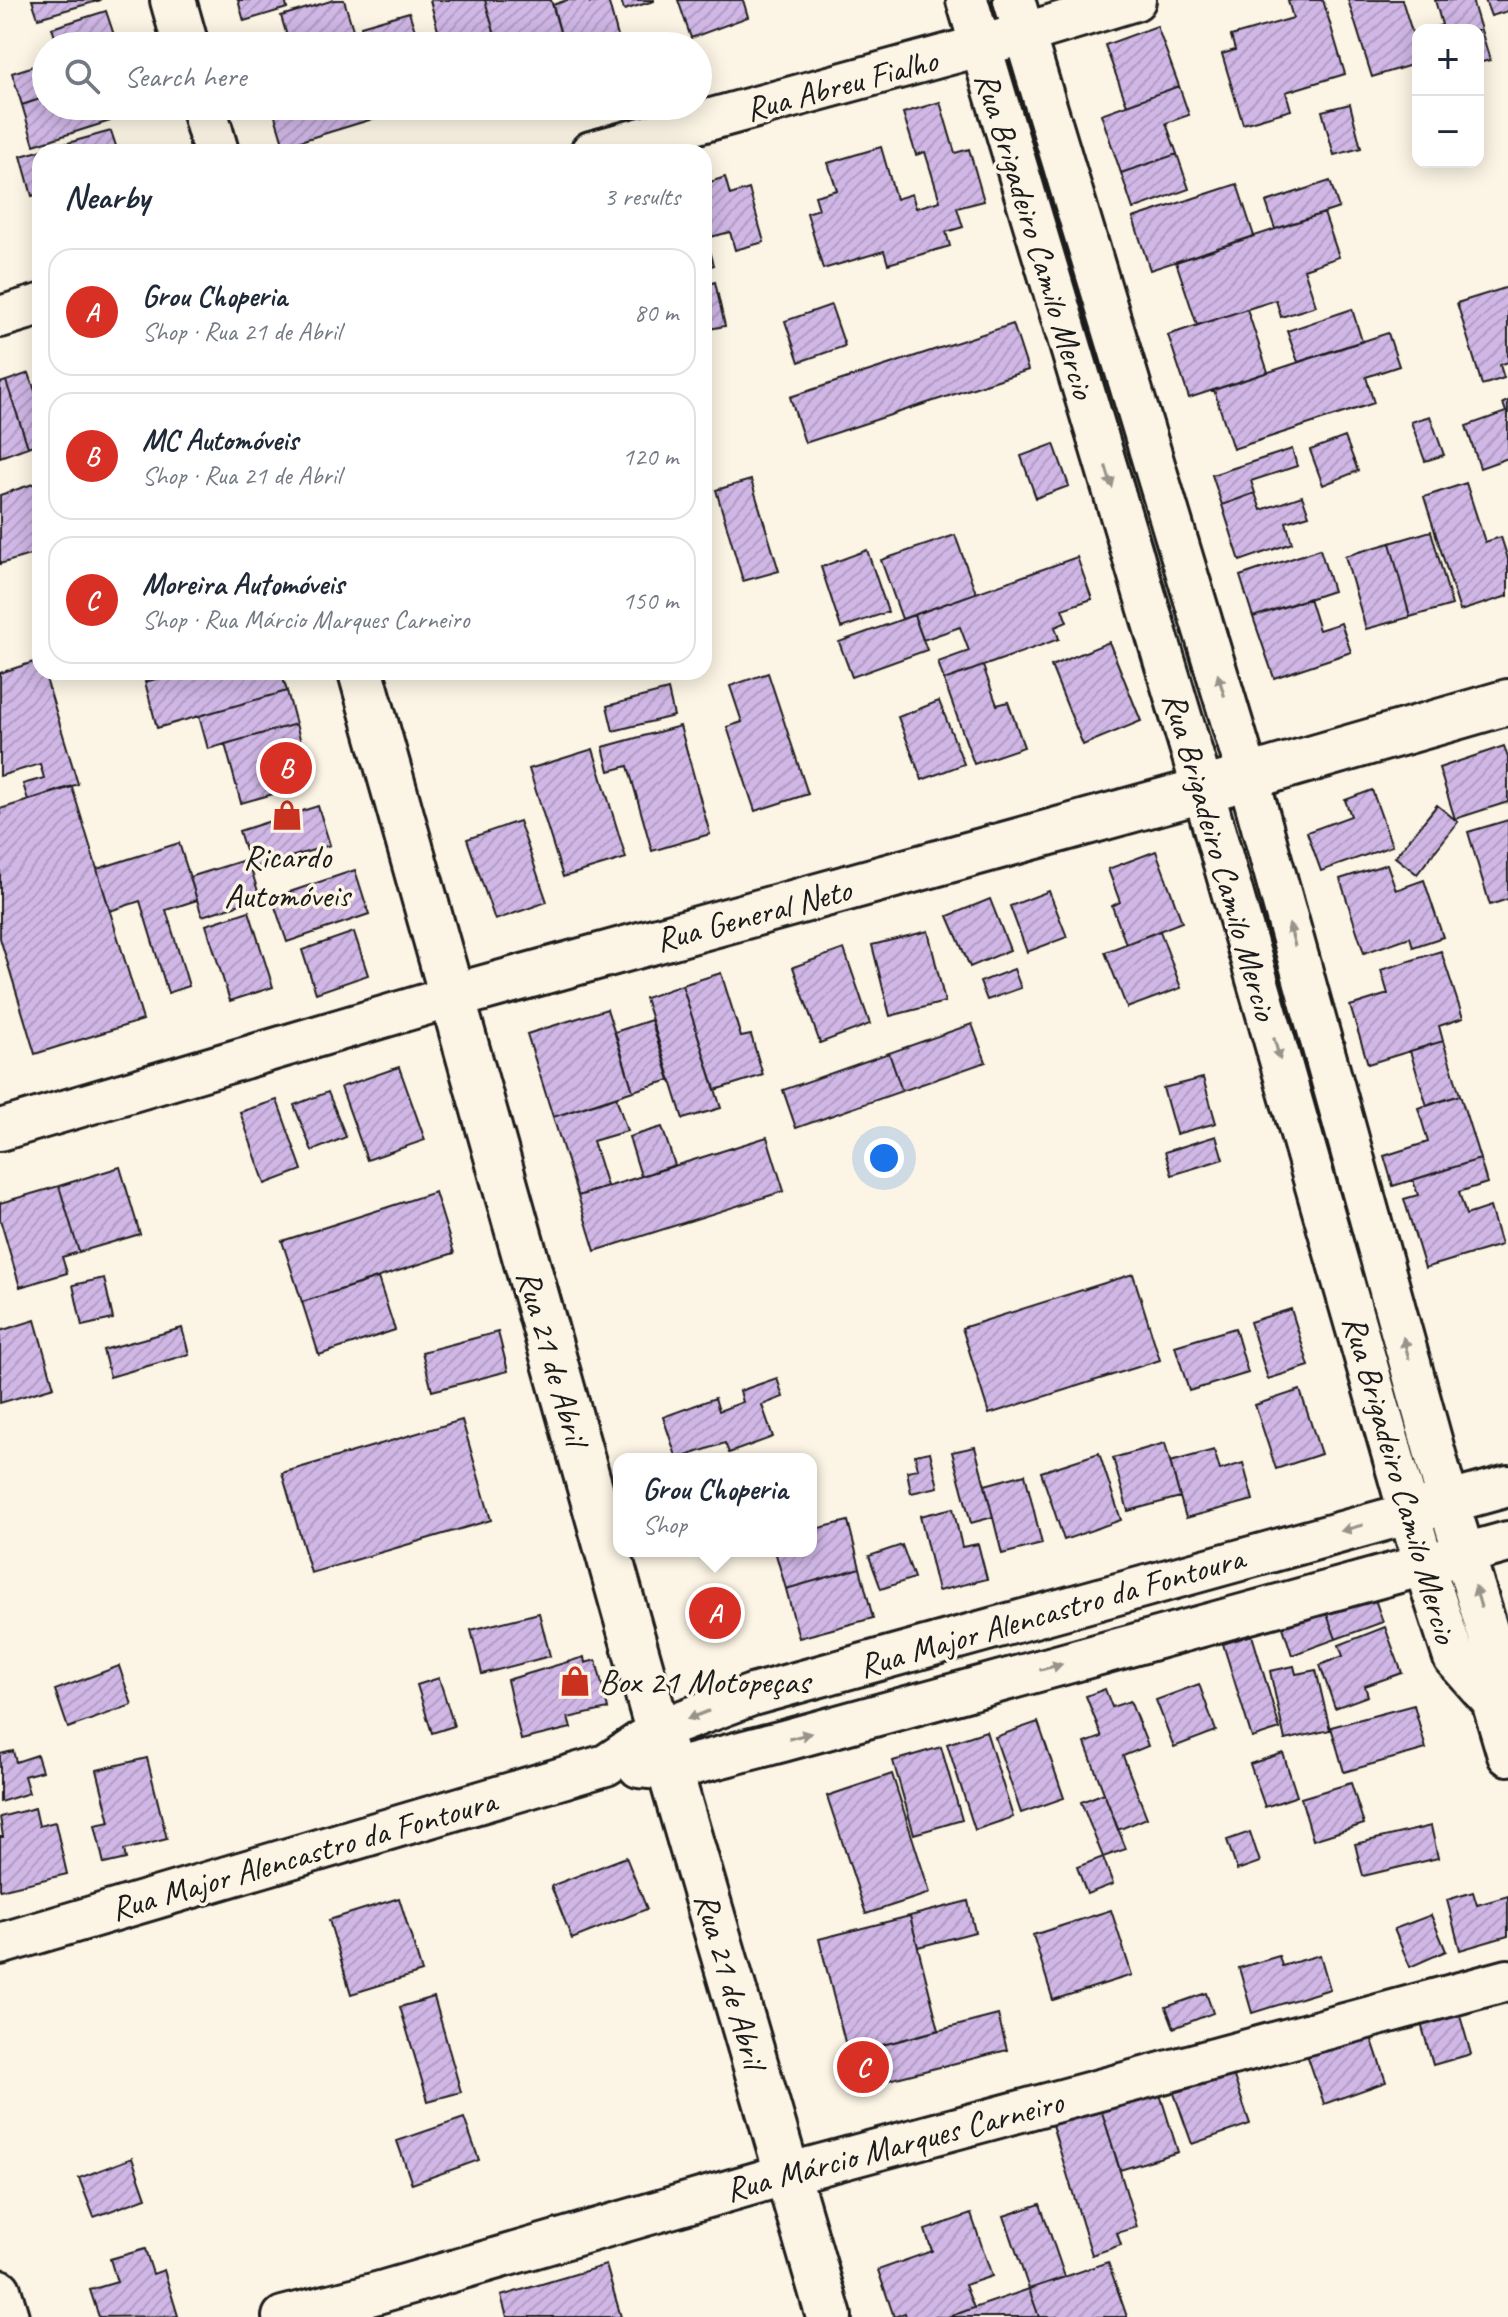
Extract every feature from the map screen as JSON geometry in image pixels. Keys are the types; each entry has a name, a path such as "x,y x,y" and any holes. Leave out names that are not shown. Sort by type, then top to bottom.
{"street":[{"path":"173,0 182,32"},
{"name":"Rua Brigadeiro Camilo Mercio","path":"967,0 1203,790 1424,1565 1454,1658 1492,1701"},
{"name":"Rua Abreu Fialho","path":"712,119 980,46 1018,17 1135,0"},
{"name":"Rua Brigadeiro Camilo Mercio","path":"1018,17 1248,776 1448,1501 1493,1649 1492,1701 1508,1755"},
{"path":"207,120 214,144"},
{"name":"Rua Abreu Fialho","path":"620,144 708,120"},
{"path":"0,317 32,307"},
{"path":"1092,420 1137,409"},
{"name":"Rua 21 de Abril","path":"363,680 664,1750 829,2317"},
{"name":"Rua General Neto","path":"0,1130 451,997 1203,790 1508,702"},
{"path":"1296,1115 1338,1104"},
{"name":"Rua Major Alencastro da Fontoura","path":"664,1750 752,1695 1508,1486"},
{"name":"Rua Major Alencastro da Fontoura","path":"0,1944 606,1765 1508,1542"},
{"name":"Rua Márcio Marques Carneiro","path":"283,2317 377,2293 787,2174 1508,1980"},
{"path":"0,2290 8,2317"}],"building":[{"path":"32,0 101,0 38,18"},
{"path":"238,0 285,0 287,8 244,21"},
{"path":"334,0 344,0 354,32 286,32 281,16"},
{"path":"430,0 485,0 494,32 438,32"},
{"path":"485,0 551,0 560,32 494,32"},
{"path":"567,0 589,0 590,3 608,0 617,32 560,32 553,5"},
{"path":"621,0 654,0 654,1 624,10"},
{"path":"678,0 743,0 748,17 707,32 689,32"},
{"path":"1323,0 1345,74 1286,92 1291,110 1243,124 1222,54 1235,50 1231,36 1293,18 1288,1"},
{"path":"1348,0 1402,0 1412,32 1412,65 1372,77"},
{"path":"1435,0 1472,0 1479,24 1442,24"},
{"path":"1485,0 1508,0 1508,11 1491,16"},
{"path":"106,11 113,32 53,32 52,28"},
{"path":"409,12 415,32 363,32 361,26"},
{"path":"1157,26 1179,86 1127,105 1105,45"},
{"path":"1484,40 1490,60 1484,62"},
{"path":"32,67 32,102 22,105 12,73"},
{"path":"1179,86 1189,115 1166,123 1177,154 1121,173 1101,114"},
{"path":"32,102 32,120 110,121 34,144 22,105"},
{"path":"940,102 955,153 969,149 984,201 957,208 963,227 946,232 950,246 888,264 884,251 823,269 807,213 819,209 815,196 837,190 828,163 881,147 896,199 912,194 916,208 940,201 925,152 916,155 903,113"},
{"path":"1350,104 1361,148 1334,155 1322,111"},
{"path":"276,120 369,120 291,144 283,144"},
{"path":"111,131 115,144 64,144"},
{"path":"32,153 32,196 21,156"},
{"path":"1177,154 1189,189 1133,209 1121,173"},
{"path":"725,177 730,195 749,189 764,242 735,250 730,232 712,237 712,181"},
{"path":"1330,181 1339,208 1275,229 1266,202"},
{"path":"1237,184 1254,236 1150,270 1133,218"},
{"path":"1324,213 1339,257 1304,269 1316,306 1281,317 1276,300 1197,325 1176,262"},
{"path":"715,282 725,326 712,328 712,283"},
{"path":"1508,287 1508,362 1500,365 1504,378 1482,385 1457,303"},
{"path":"831,305 845,346 799,362 785,321"},
{"path":"1247,309 1268,372 1189,398 1168,335"},
{"path":"1352,309 1362,341 1298,362 1287,331"},
{"path":"1013,324 1028,370 805,443 790,397"},
{"path":"1388,333 1399,366 1366,377 1374,403 1233,449 1214,390"},
{"path":"29,373 32,382 32,445 28,447 6,381"},
{"path":"6,381 28,447 0,457 0,383"},
{"path":"1508,401 1508,458 1480,468 1466,426 1506,412 1503,403"},
{"path":"1430,416 1444,455 1425,461 1411,422"},
{"path":"1345,437 1358,471 1323,485 1310,450"},
{"path":"1054,444 1069,486 1036,498 1021,456"},
{"path":"1292,449 1297,466 1251,481 1255,493 1222,505 1212,475"},
{"path":"751,480 779,571 743,581 716,490"},
{"path":"1466,483 1485,542 1501,537 1508,559 1508,596 1460,611 1424,497"},
{"path":"32,484 32,554 0,564 0,495"},
{"path":"1255,493 1261,510 1302,496 1309,515 1286,522 1292,543 1240,561 1222,505"},
{"path":"1431,531 1452,605 1410,617 1390,543"},
{"path":"955,535 976,593 902,619 881,560"},
{"path":"1390,543 1410,617 1366,629 1345,556"},
{"path":"1320,549 1333,591 1253,617 1240,576"},
{"path":"867,550 888,612 841,628 821,567"},
{"path":"1077,557 1092,599 1062,609 1067,622 1055,627 1059,639 944,680 938,662 969,651 960,627 923,640 914,615"},
{"path":"1309,598 1319,630 1341,623 1351,652 1274,678 1253,617"},
{"path":"914,615 927,650 852,677 839,642"},
{"path":"1109,642 1141,721 1083,745 1051,666"},
{"path":"32,663 32,680 46,680 78,784 28,800 23,784 44,778 40,764 0,776 0,673"},
{"path":"983,666 997,705 1008,702 1024,747 974,764 944,680"},
{"path":"768,673 808,794 755,811 727,727 742,722 730,686"},
{"path":"284,680 287,691 157,728 145,682"},
{"path":"668,690 674,716 613,731 607,706"},
{"path":"287,691 296,724 208,749 199,716"},
{"path":"939,701 964,764 922,780 898,717"},
{"path":"296,724 312,783 241,803 225,744"},
{"path":"680,726 710,834 652,851 628,766 609,771 603,747"},
{"path":"1504,746 1508,758 1508,802 1455,819 1439,768"},
{"path":"593,749 626,858 563,877 529,769"},
{"path":"72,787 143,1020 35,1054 0,938 0,809"},
{"path":"1372,790 1392,846 1321,871 1307,832 1351,816 1345,800"},
{"path":"1437,805 1458,822 1417,874 1395,857"},
{"path":"318,806 330,845 251,869 239,831"},
{"path":"1508,820 1508,899 1490,905 1468,832"},
{"path":"519,821 547,902 495,920 467,839"},
{"path":"179,843 197,900 166,910 189,986 168,993 140,901 110,911 97,869"},
{"path":"1156,851 1182,922 1126,944 1112,906 1120,902 1108,869"},
{"path":"248,859 260,898 202,916 190,877"},
{"path":"1387,864 1396,890 1424,880 1443,937 1413,947 1410,937 1364,953 1340,879"},
{"path":"355,870 369,914 287,942 272,898"},
{"path":"1049,891 1067,937 1027,952 1010,906"},
{"path":"990,899 1010,950 970,967 948,916"},
{"path":"249,911 273,987 230,1001 206,925"},
{"path":"928,931 945,1002 890,1016 872,945"},
{"path":"1160,931 1181,988 1127,1008 1105,952"},
{"path":"354,932 368,975 316,993 302,950"},
{"path":"844,949 870,1024 820,1043 793,967"},
{"path":"1441,951 1463,1018 1439,1026 1443,1041 1368,1064 1350,1006 1388,994 1381,970"},
{"path":"1014,969 1021,988 987,1000 980,982"},
{"path":"721,973 741,1037 751,1035 763,1075 715,1090 682,985"},
{"path":"682,985 721,1108 683,1119 645,998"},
{"path":"607,1009 633,1091 553,1117 527,1034"},
{"path":"651,1020 670,1080 633,1091 615,1032"},
{"path":"972,1024 986,1062 902,1091 889,1053"},
{"path":"1443,1041 1460,1095 1427,1106 1410,1051"},
{"path":"889,1053 902,1091 796,1128 783,1090"},
{"path":"399,1067 425,1140 367,1160 341,1087"},
{"path":"1203,1078 1216,1123 1176,1134 1163,1088"},
{"path":"328,1092 346,1137 312,1151 294,1105"},
{"path":"1460,1095 1480,1159 1393,1186 1384,1156 1428,1142 1418,1108"},
{"path":"616,1097 627,1131 593,1141 607,1186 578,1196 553,1117"},
{"path":"277,1100 302,1170 265,1184 240,1112"},
{"path":"662,1127 675,1165 641,1176 629,1137"},
{"path":"1216,1136 1223,1159 1172,1175 1165,1152"},
{"path":"767,1137 784,1191 595,1251 578,1196"},
{"path":"1480,1159 1487,1183 1459,1192 1466,1215 1490,1207 1501,1245 1425,1268 1404,1199 1418,1195 1413,1180"},
{"path":"120,1167 140,1234 79,1252 59,1186"},
{"path":"59,1186 79,1252 62,1257 67,1273 20,1287 0,1219 0,1203"},
{"path":"435,1192 454,1253 302,1302 282,1241"},
{"path":"1133,1274 1160,1360 989,1414 962,1328"},
{"path":"104,1278 113,1319 82,1326 73,1285"},
{"path":"378,1278 395,1330 319,1355 302,1302"},
{"path":"1291,1309 1309,1366 1268,1379 1250,1322"},
{"path":"35,1320 54,1387 0,1403 0,1331"},
{"path":"182,1328 189,1354 110,1377 103,1350"},
{"path":"1235,1328 1248,1373 1189,1391 1175,1346"},
{"path":"498,1332 508,1371 432,1391 422,1352"},
{"path":"777,1378 783,1397 762,1405 773,1437 729,1453 725,1443 695,1453 675,1453 663,1417 715,1398 719,1411 743,1402 740,1391"},
{"path":"1300,1390 1321,1454 1276,1469 1255,1405"},
{"path":"462,1420 491,1520 311,1573 282,1473"},
{"path":"1165,1443 1180,1497 1128,1511 1113,1458"},
{"path":"975,1447 993,1517 971,1523 952,1452"},
{"path":"1214,1450 1220,1470 1243,1463 1253,1500 1186,1518 1170,1462"},
{"path":"930,1452 938,1487 911,1493 907,1471 918,1469 915,1455"},
{"path":"1099,1453 1121,1520 1064,1540 1041,1472"},
{"path":"1025,1474 1042,1544 1002,1554 985,1485"},
{"path":"953,1508 962,1547 978,1544 987,1579 938,1591 920,1516"},
{"path":"848,1521 860,1568 786,1589 777,1557 817,1557 817,1529"},
{"path":"902,1545 914,1578 881,1589 869,1556"},
{"path":"860,1568 873,1618 799,1638 786,1589"},
{"path":"1372,1591 1383,1622 1336,1639 1325,1609"},
{"path":"1325,1609 1336,1639 1292,1655 1282,1624"},
{"path":"539,1613 550,1656 482,1674 471,1630"},
{"path":"1385,1627 1402,1673 1365,1686 1368,1696 1335,1708 1320,1665 1343,1656 1339,1645"},
{"path":"1252,1635 1280,1729 1252,1738 1223,1644"},
{"path":"584,1657 585,1663 596,1660 608,1709 568,1718 571,1728 521,1740 507,1680"},
{"path":"119,1666 132,1705 68,1728 55,1690"},
{"path":"1294,1666 1296,1674 1316,1670 1330,1730 1285,1740 1270,1671"},
{"path":"439,1678 454,1726 432,1733 417,1685"},
{"path":"1199,1684 1216,1731 1174,1747 1156,1700"},
{"path":"1105,1689 1112,1707 1130,1701 1148,1746 1123,1756 1147,1818 1118,1830 1085,1743 1102,1737 1086,1696"},
{"path":"1414,1705 1426,1749 1344,1772 1331,1727"},
{"path":"1038,1722 1064,1798 1021,1813 995,1737"},
{"path":"986,1731 1013,1817 975,1830 947,1744"},
{"path":"941,1747 962,1820 914,1834 893,1761"},
{"path":"13,1751 16,1762 37,1755 42,1771 24,1776 29,1793 0,1802 0,1754"},
{"path":"1283,1753 1297,1796 1265,1807 1250,1764"},
{"path":"147,1758 167,1839 124,1850 126,1859 104,1864 95,1825 110,1822 97,1770"},
{"path":"892,1774 930,1893 866,1914 827,1796"},
{"path":"1351,1783 1364,1824 1313,1840 1301,1798"},
{"path":"1104,1793 1126,1849 1103,1857 1081,1802"},
{"path":"35,1808 39,1826 55,1822 67,1874 0,1890 0,1837 3,1837 0,1817"},
{"path":"1431,1826 1438,1858 1363,1876 1355,1844"},
{"path":"1250,1832 1260,1862 1237,1870 1227,1840"},
{"path":"626,1857 647,1909 572,1939 551,1886"},
{"path":"1103,1857 1113,1884 1087,1894 1077,1867"},
{"path":"1473,1892 1477,1905 1508,1896 1508,1936 1460,1950 1447,1900"},
{"path":"399,1898 422,1972 351,1994 329,1920"},
{"path":"968,1901 975,1932 918,1947 910,1916"},
{"path":"1111,1910 1132,1975 1053,2000 1033,1935"},
{"path":"1431,1915 1446,1951 1410,1967 1394,1929"},
{"path":"910,1916 939,2030 848,2054 819,1939"},
{"path":"1320,1955 1330,1989 1252,2013 1239,1968 1279,1956 1282,1966"},
{"path":"1206,1993 1213,2013 1174,2028 1166,2007"},
{"path":"434,1997 461,2092 428,2101 400,2007"},
{"path":"1456,2002 1471,2054 1433,2065 1418,2013"},
{"path":"998,2015 1007,2050 857,2088 848,2054"},
{"path":"1366,2022 1386,2082 1324,2104 1303,2043"},
{"path":"1229,2062 1250,2124 1192,2144 1170,2082"},
{"path":"1159,2091 1178,2152 1120,2170 1101,2109"},
{"path":"1101,2109 1137,2227 1117,2233 1121,2245 1092,2255 1052,2125"},
{"path":"464,2118 479,2160 412,2184 397,2141"},
{"path":"132,2158 146,2198 94,2217 79,2178"},
{"path":"1040,2204 1065,2277 1029,2289 1004,2216"},
{"path":"971,2214 992,2276 965,2285 974,2308 948,2317 906,2317 905,2313 894,2317 878,2270 932,2251 925,2230"},
{"path":"145,2249 153,2274 164,2270 178,2316 99,2317 90,2290 117,2282 110,2259"},
{"path":"1108,2262 1127,2317 1039,2317 1029,2289"},
{"path":"606,2265 621,2317 507,2317 501,2296"},
{"path":"1029,2289 1039,2317 948,2317 974,2308"}],"place":[{"name":"MC Automóveis","path":"286,768"},
{"name":"Ricardo Automóveis","path":"287,815"},
{"name":"Grou Choperia","path":"715,1613"},
{"name":"Box 21 Motopeças","path":"575,1681"},
{"name":"Moreira Automóveis","path":"863,2067"}]}
